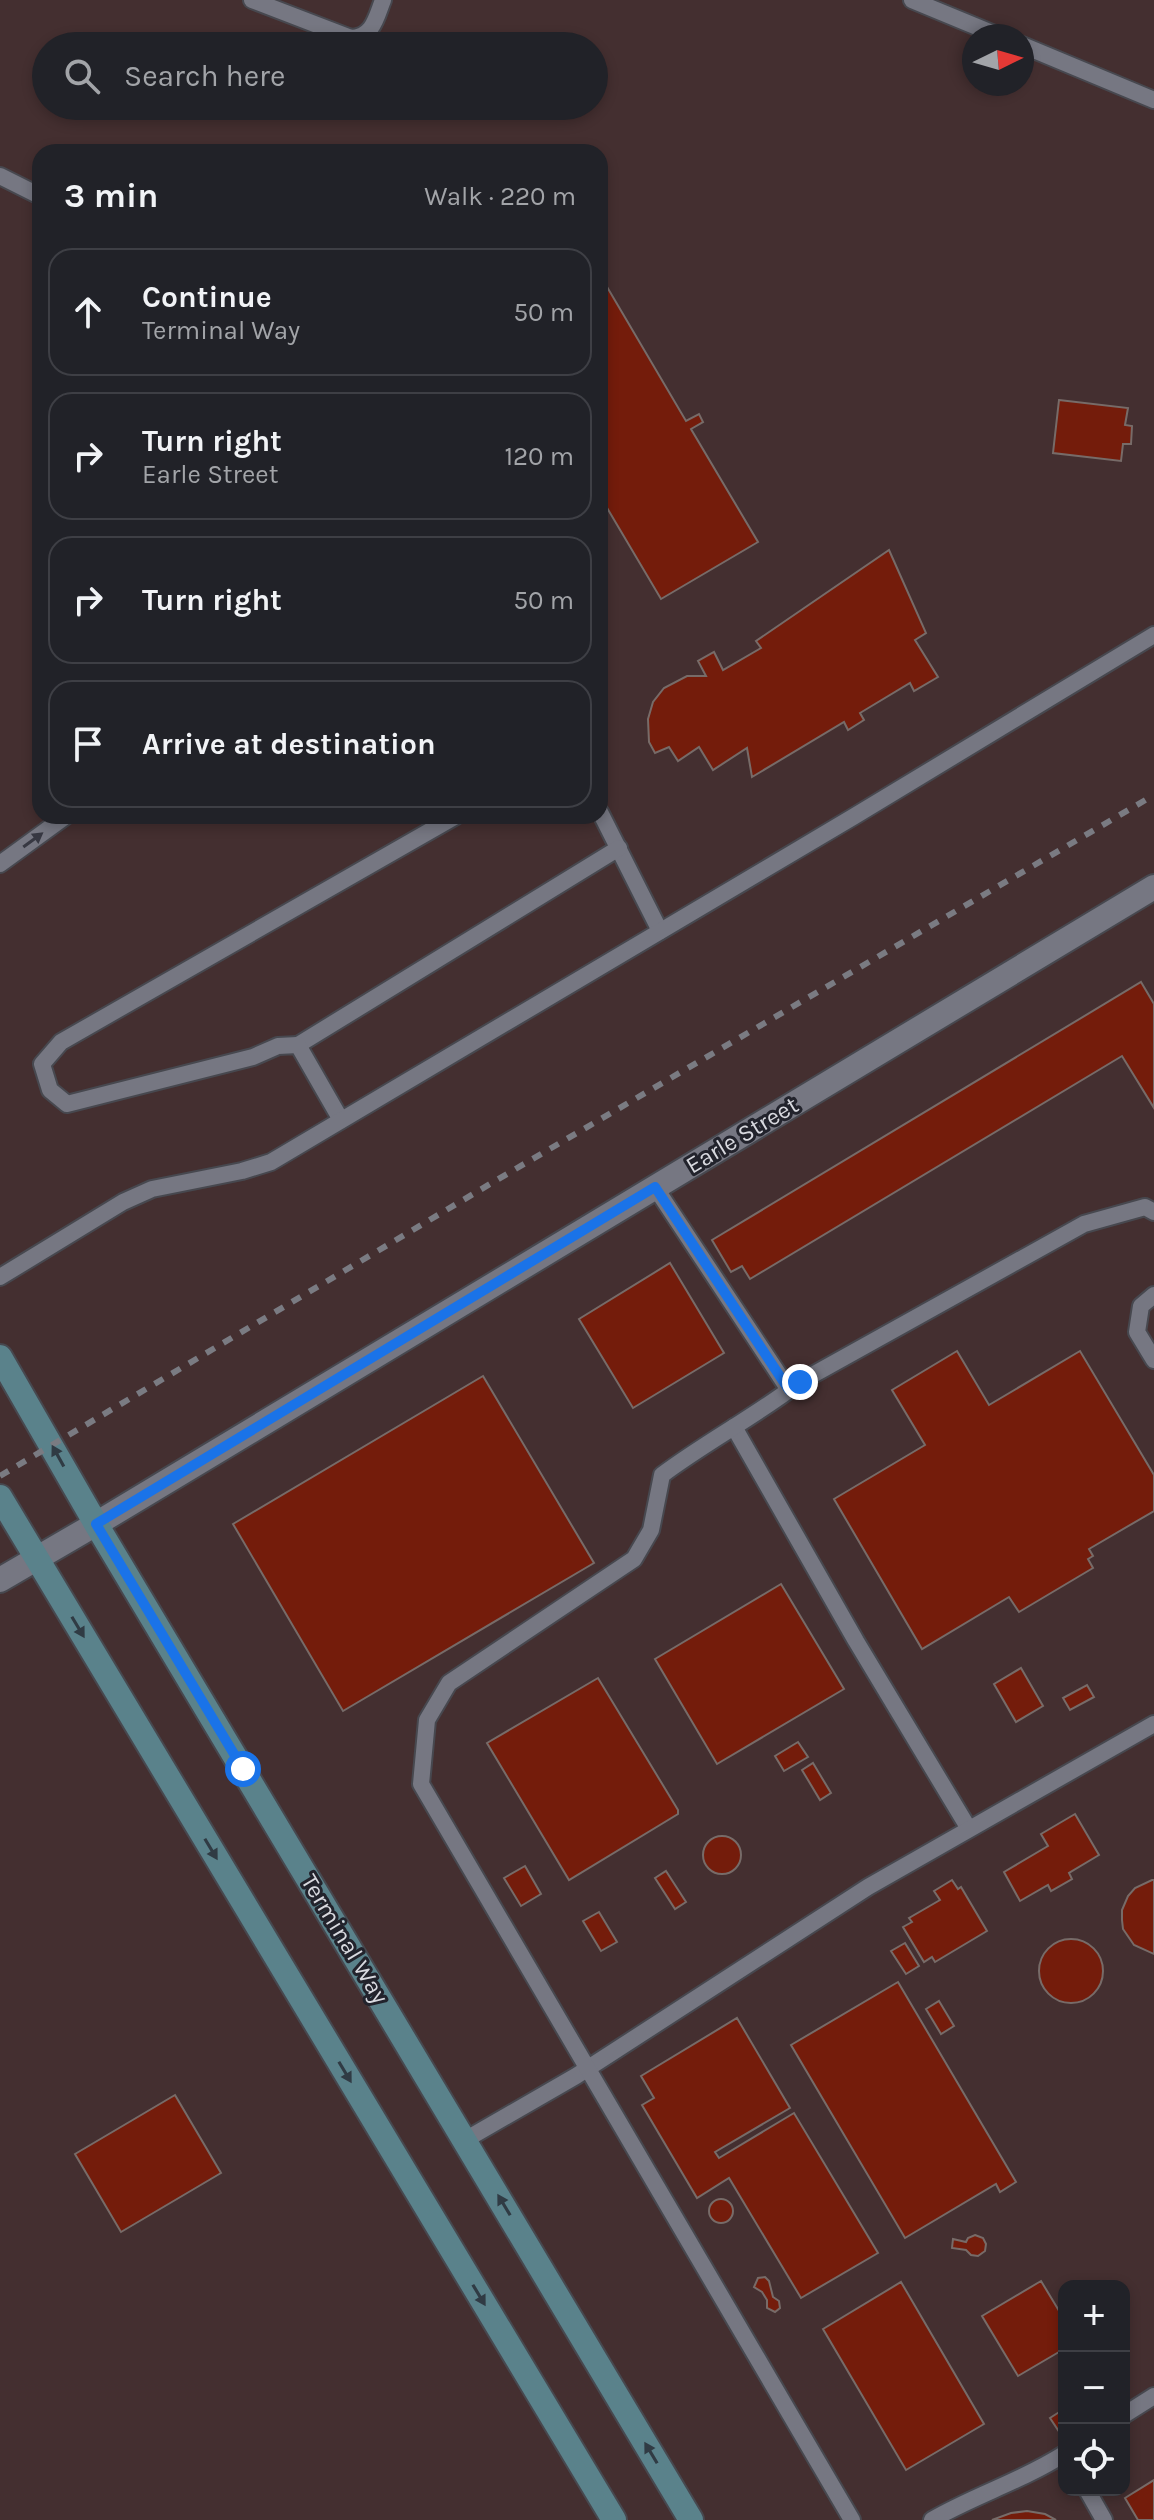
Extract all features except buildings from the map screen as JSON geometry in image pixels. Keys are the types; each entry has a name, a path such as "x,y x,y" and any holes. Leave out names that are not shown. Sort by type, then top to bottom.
{"main road":[{"name":"Terminal Way","path":"0,1357 96,1524 691,2520"},
{"path":"0,1497 614,2520"}],"street":[{"name":"Earle Street","path":"0,1580 1151,894"}],"lane":[{"path":"252,0 335,32"},
{"path":"369,32 383,0"},
{"path":"912,0 970,24"},
{"path":"1034,50 1154,100"},
{"path":"0,176 32,192"},
{"path":"0,1277 123,1202 152,1189 230,1174 271,1162 1154,635"},
{"path":"0,864 55,824"},
{"path":"442,824 61,1042 42,1064 50,1090 67,1104 253,1057 278,1046 298,1045 619,848"},
{"path":"606,824 660,931"},
{"path":"298,1045 341,1120"},
{"path":"655,1187 789,1390"},
{"path":"852,2520 421,1784 427,1720 449,1683 634,1559 651,1530 662,1475 703,1444 800,1382 1084,1224 1145,1207 1154,1212"},
{"path":"1154,1295 1141,1306 1137,1332 1154,1360"},
{"path":"734,1427 856,1641 969,1829"},
{"path":"465,2140 587,2069 868,1887 1154,1724"},
{"path":"1130,2411 1154,2396"},
{"path":"932,2520 966,2500 1036,2472 1058,2458"},
{"path":"1090,2496 1104,2520"}],"shaded area":[{"path":"0,0 1154,0 1154,2520 0,2520"}],"railway":[{"path":"0,1476 495,1181 1154,795"}],"route":[{"path":"243,1769 96,1524 655,1187 789,1390 800,1382"}]}
